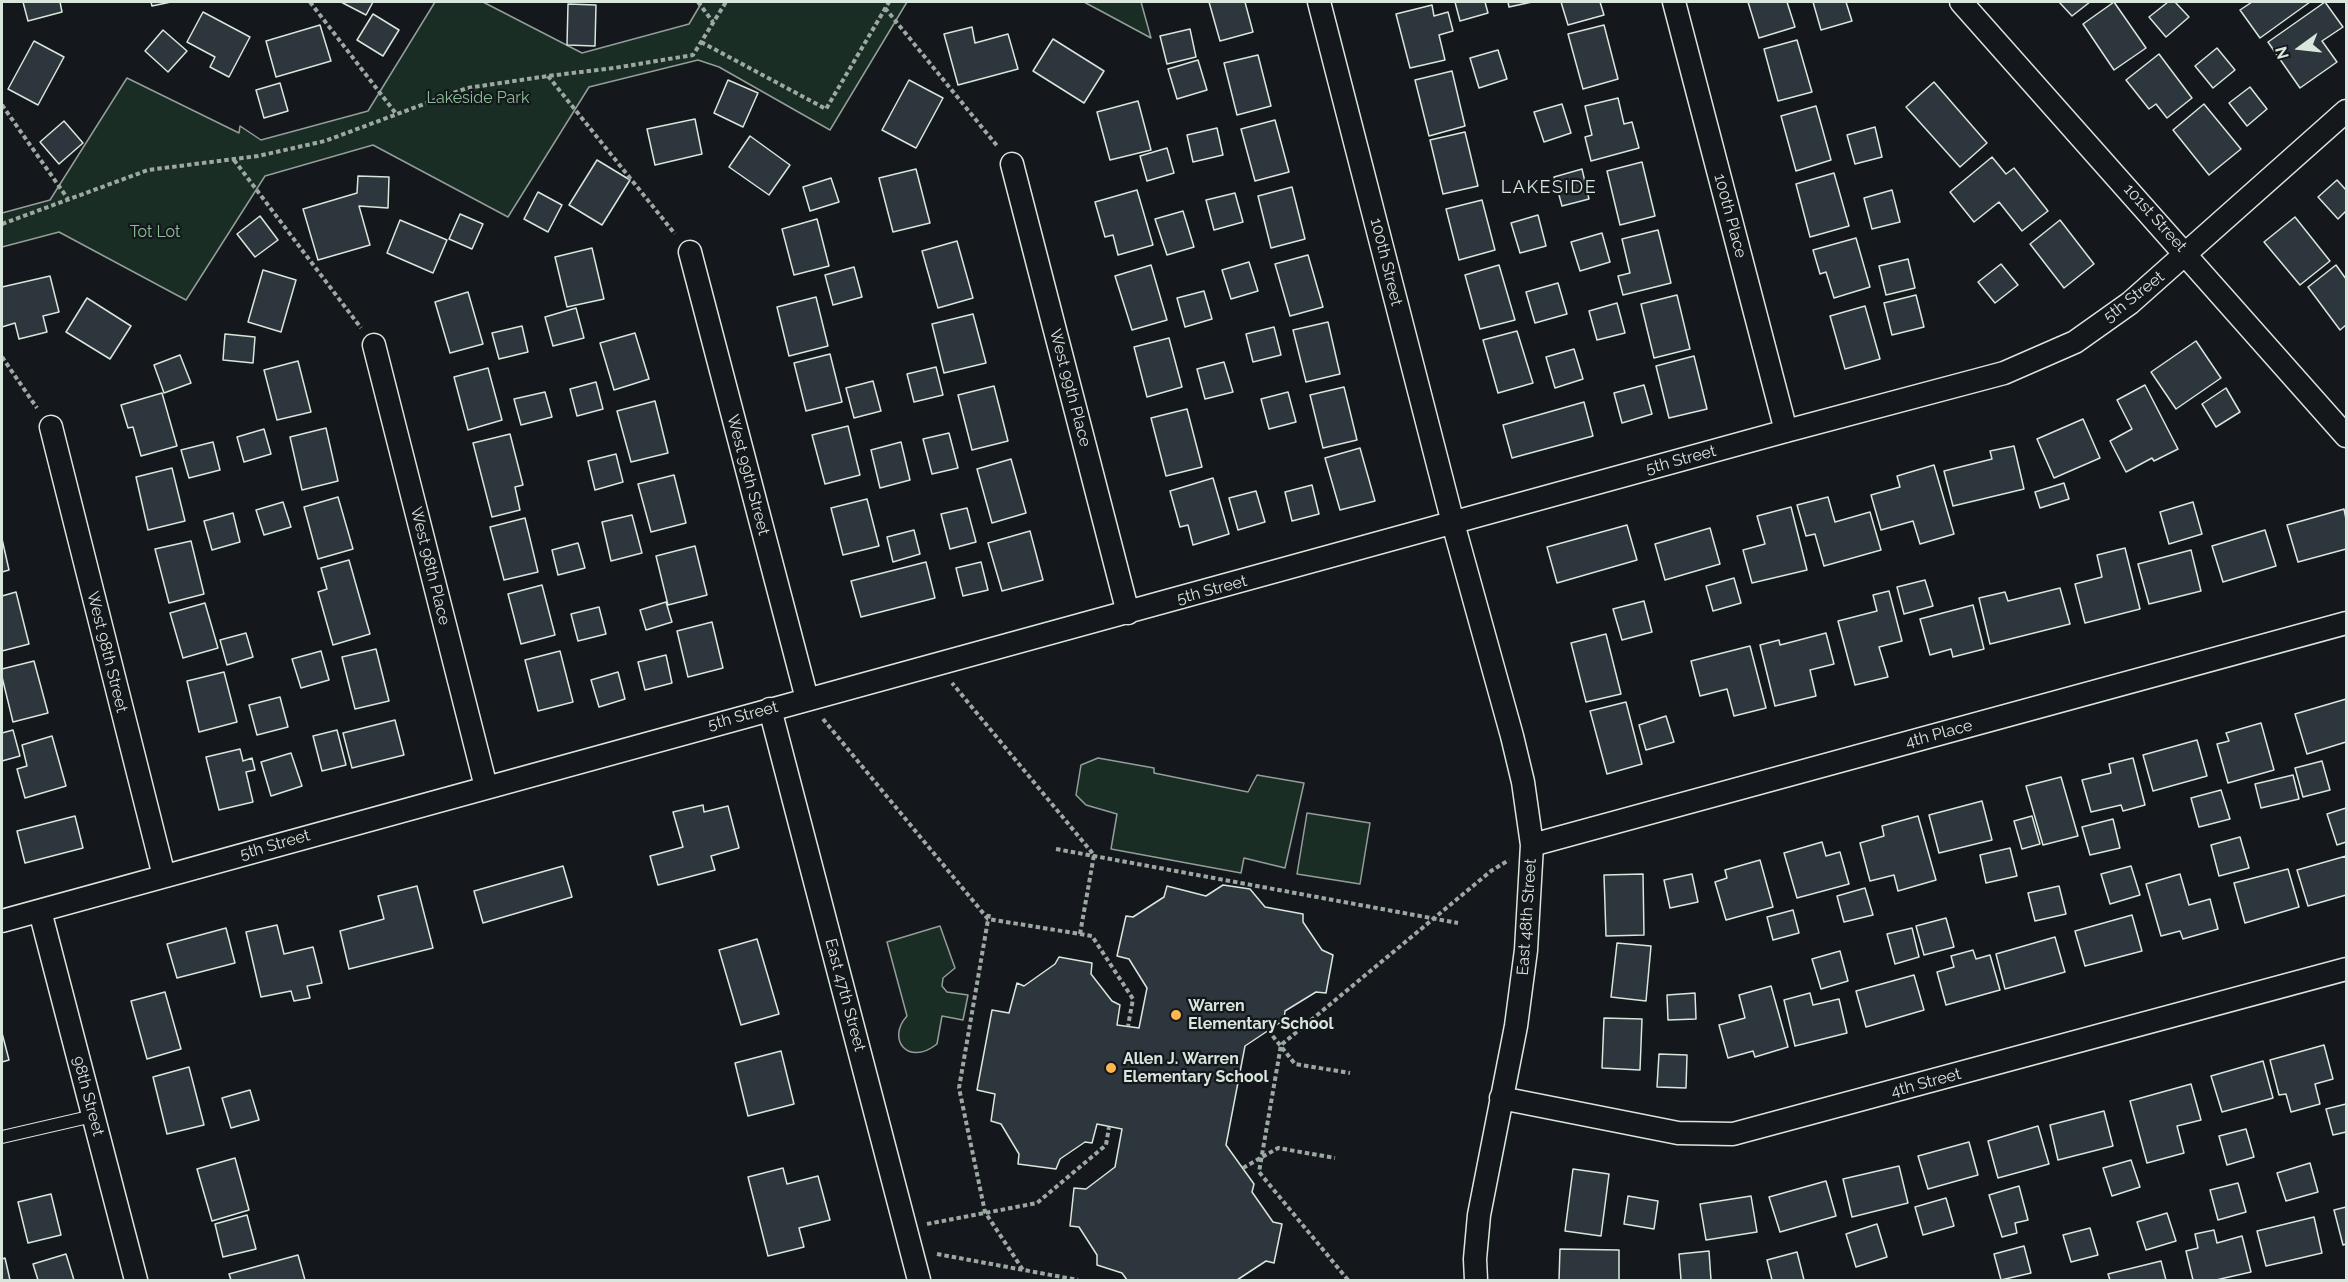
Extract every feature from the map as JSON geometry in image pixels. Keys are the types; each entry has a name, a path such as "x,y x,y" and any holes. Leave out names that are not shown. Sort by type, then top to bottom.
{"street":[{"name":"100th Street","path":"1319,2 1453,523"},
{"name":"100th Place","path":"1674,2 1786,431"},
{"name":"101st Street","path":"1961,2 2187,254 2346,436"},
{"name":"5th Street","path":"2,921 2014,369 2075,342 2130,303 2346,111"},
{"name":"West 99th Place","path":"1012,164 1128,613"},
{"name":"West 99th Street","path":"690,252 807,699"},
{"name":"West 98th Place","path":"374,345 486,787"},
{"name":"West 98th Street","path":"51,427 164,876"},
{"name":"East 48th Street","path":"1453,523 1515,748 1523,782 1532,845 1532,879 1526,950 1516,1026 1479,1215 1475,1259 1476,1281"},
{"name":"4th Place","path":"1532,845 2346,623"},
{"name":"East 47th Street","path":"770,709 919,1281"},
{"name":"98th Street","path":"40,910 136,1281"},
{"name":"4th Street","path":"1501,1098 1678,1133 1733,1134 2346,969"}],"lane":[{"path":"2,1137 93,1116"}],"path":[{"path":"310,2 397,115"},
{"path":"698,2 713,22"},
{"path":"2,224 148,170 233,159 325,141 467,88 693,55 726,2"},
{"path":"701,42 826,110 888,2"},
{"path":"885,8 1012,164"},
{"path":"548,76 690,252"},
{"path":"2,105 68,199"},
{"path":"233,159 374,345"},
{"path":"2,357 51,427"},
{"path":"936,664 1094,855 1080,934"},
{"path":"807,699 988,916 1092,936 1133,999 1128,1026"},
{"path":"1348,1281 1259,1172 1281,1046 1491,871 1532,845"},
{"path":"1056,849 1458,923"},
{"path":"988,916 959,1088 985,1212 1023,1270"},
{"path":"1268,1030 1295,1064 1350,1073"},
{"path":"908,1238 985,1212 1037,1203 1106,1145 1109,1126"},
{"path":"1243,1168 1278,1148 1335,1158"},
{"path":"908,1238 1023,1270 1078,1281"}],"green space":[{"name":"Lakeside Park","path":"435,2 483,2 582,53 689,24 702,2 907,2 830,130 719,67 698,60 589,87 508,217 373,145 265,176 186,300 59,232 2,247 2,213 50,200 127,78 239,133 240,126 261,140 368,111"},
{"path":"1084,2 1141,2 1151,38"},
{"path":"1098,758 1154,768 1154,773 1248,792 1257,775 1304,783 1285,868 1244,858 1241,873 1111,849 1117,814 1086,805 1076,795 1081,765"},
{"path":"1307,813 1370,823 1360,884 1297,874"},
{"path":"940,926 955,968 943,978 942,986 947,992 968,995 963,1020 942,1016 937,1044 917,1053 903,1047 900,1041 901,1025 907,1016 887,942"}],"building":[{"path":"23,2 60,2 62,12 28,21"},
{"path":"151,2 171,2 152,6"},
{"path":"341,2 373,2 366,15"},
{"path":"1209,2 1245,2 1253,32 1220,41"},
{"path":"1455,2 1485,2 1488,13 1460,21"},
{"path":"1508,2 1532,2 1509,7"},
{"path":"1561,2 1600,2 1604,15 1568,25"},
{"path":"1748,2 1787,2 1795,27 1759,38"},
{"path":"1813,2 1846,2 1852,21 1821,30"},
{"path":"2059,2 2090,2 2072,16"},
{"path":"2114,2 2146,48 2114,70 2083,24"},
{"path":"2168,2 2175,2 2189,17 2166,37 2149,17"},
{"path":"2252,2 2310,2 2260,38 2240,10"},
{"path":"2325,2 2343,27 2322,41 2337,62 2300,88 2268,42"},
{"path":"568,4 596,5 595,46 567,45"},
{"path":"1432,5 1434,16 1448,12 1453,31 1439,35 1445,60 1410,68 1396,14"},
{"path":"203,12 250,37 229,77 210,67 215,57 187,42"},
{"path":"373,14 399,30 383,56 357,40"},
{"path":"320,25 331,61 276,77 266,41"},
{"path":"1604,25 1618,79 1583,89 1568,34"},
{"path":"972,27 975,43 1008,34 1018,69 958,85 944,34"},
{"path":"1190,29 1196,57 1167,64 1160,36"},
{"path":"163,30 187,51 168,72 145,51"},
{"path":"1053,39 1104,71 1084,103 1033,71"},
{"path":"1797,40 1812,92 1778,101 1764,49"},
{"path":"34,41 64,57 38,105 8,89"},
{"path":"2217,48 2235,70 2213,88 2195,66"},
{"path":"1498,50 1507,79 1479,88 1470,58"},
{"path":"2159,54 2192,98 2167,118 2156,104 2149,109 2126,80"},
{"path":"1258,55 1271,106 1237,115 1224,63"},
{"path":"1198,60 1207,90 1177,99 1168,69"},
{"path":"1452,71 1465,126 1429,136 1415,80"},
{"path":"728,80 758,93 743,127 714,113"},
{"path":"909,80 943,98 916,148 882,130"},
{"path":"1934,82 1987,143 1960,167 1906,107"},
{"path":"280,83 288,111 264,118 256,90"},
{"path":"2250,87 2267,109 2247,126 2229,103"},
{"path":"1618,98 1624,124 1632,122 1639,148 1591,161 1585,137 1592,135 1585,106"},
{"path":"1138,101 1151,150 1110,160 1097,112"},
{"path":"1562,104 1571,133 1544,142 1534,112"},
{"path":"2204,104 2241,149 2209,175 2173,130"},
{"path":"1816,106 1831,160 1796,171 1781,116"},
{"path":"695,119 702,154 655,165 647,129"},
{"path":"1275,120 1289,172 1255,181 1241,129"},
{"path":"64,121 83,143 59,164 40,142"},
{"path":"1875,127 1882,157 1855,164 1847,135"},
{"path":"1217,128 1223,155 1193,162 1187,135"},
{"path":"1465,132 1478,186 1443,194 1430,140"},
{"path":"750,136 790,165 769,195 729,167"},
{"path":"1167,148 1174,173 1147,181 1140,156"},
{"path":"1992,157 2006,174 2014,168 2048,211 2022,231 1999,202 1974,222 1950,192"},
{"path":"597,160 630,180 602,225 569,205"},
{"path":"1642,162 1655,216 1620,225 1607,171"},
{"path":"916,169 930,223 893,232 879,178"},
{"path":"1582,169 1589,199 1562,206 1554,177"},
{"path":"1834,173 1849,226 1810,237 1796,184"},
{"path":"358,176 389,177 388,208 359,206 370,245 318,260 303,209 357,193"},
{"path":"831,178 839,202 810,211 803,187"},
{"path":"2337,180 2346,190 2346,211 2338,219 2318,197"},
{"path":"1292,187 1305,239 1271,248 1258,196"},
{"path":"1137,190 1153,245 1118,255 1113,235 1105,237 1095,202"},
{"path":"1892,190 1900,222 1872,229 1864,198"},
{"path":"538,192 562,205 548,232 524,219"},
{"path":"1235,193 1243,222 1214,230 1206,200"},
{"path":"1482,200 1495,250 1459,260 1446,209"},
{"path":"1183,211 1194,247 1167,255 1155,219"},
{"path":"460,214 483,224 472,249 449,239"},
{"path":"1538,215 1546,246 1520,253 1511,223"},
{"path":"260,216 278,240 255,257 237,234"},
{"path":"2295,217 2330,261 2300,285 2264,242"},
{"path":"817,219 829,266 794,275 782,229"},
{"path":"400,220 447,240 433,273 387,253"},
{"path":"2060,220 2094,264 2064,288 2030,244"},
{"path":"1658,230 1671,283 1623,295 1618,276 1630,273 1622,239"},
{"path":"1602,233 1610,262 1580,271 1571,242"},
{"path":"1856,238 1870,287 1834,298 1826,272 1820,274 1813,250"},
{"path":"957,241 973,298 938,308 922,251"},
{"path":"592,248 604,299 567,307 555,257"},
{"path":"1308,255 1323,307 1290,316 1275,264"},
{"path":"1908,259 1915,288 1886,295 1879,266"},
{"path":"1249,262 1258,291 1231,299 1222,270"},
{"path":"2001,264 2018,285 1995,303 1978,282"},
{"path":"1151,265 1167,320 1132,330 1115,276"},
{"path":"1499,265 1515,320 1480,329 1465,275"},
{"path":"2336,265 2346,279 2346,325 2340,330 2308,287"},
{"path":"854,267 862,297 833,305 825,275"},
{"path":"263,270 296,280 281,332 248,322"},
{"path":"50,276 59,312 43,316 47,332 19,339 15,323 2,327 2,287"},
{"path":"1558,283 1567,314 1535,323 1526,292"},
{"path":"1204,291 1212,319 1185,327 1177,298"},
{"path":"468,292 483,344 450,353 435,302"},
{"path":"1677,295 1690,349 1654,358 1641,304"},
{"path":"1916,295 1924,327 1892,335 1884,303"},
{"path":"816,297 828,346 789,356 777,307"},
{"path":"87,298 131,326 110,359 66,332"},
{"path":"1617,303 1625,333 1597,340 1589,311"},
{"path":"1865,306 1880,359 1845,369 1830,316"},
{"path":"576,308 584,338 553,346 545,317"},
{"path":"973,314 986,363 944,373 932,324"},
{"path":"1328,322 1340,374 1306,382 1293,330"},
{"path":"522,326 528,352 499,359 492,333"},
{"path":"1274,327 1281,355 1253,362 1246,334"},
{"path":"1517,331 1533,383 1498,393 1483,340"},
{"path":"635,333 649,379 614,390 600,343"},
{"path":"225,334 255,337 253,363 223,360"},
{"path":"1169,338 1182,387 1147,397 1134,347"},
{"path":"2196,341 2221,378 2176,409 2151,372"},
{"path":"1574,349 1583,379 1555,388 1546,357"},
{"path":"830,354 842,402 806,411 794,363"},
{"path":"180,355 191,383 164,393 154,365"},
{"path":"1694,356 1707,409 1669,418 1656,366"},
{"path":"298,361 311,412 277,420 264,370"},
{"path":"1224,362 1233,392 1205,399 1197,369"},
{"path":"936,367 943,395 914,402 907,374"},
{"path":"488,368 502,420 468,430 454,377"},
{"path":"873,381 881,411 854,418 846,388"},
{"path":"596,382 603,409 577,416 570,389"},
{"path":"1644,385 1652,414 1622,423 1614,393"},
{"path":"2145,385 2178,449 2154,461 2152,458 2126,472 2110,441 2132,429 2117,400"},
{"path":"994,386 1008,441 972,450 958,395"},
{"path":"1344,387 1357,440 1323,448 1310,395"},
{"path":"2226,388 2240,412 2216,427 2202,404"},
{"path":"545,392 552,417 521,425 514,399"},
{"path":"1288,392 1296,422 1269,429 1261,399"},
{"path":"162,393 177,446 141,456 133,427 128,428 121,405"},
{"path":"655,401 668,453 631,462 617,411"},
{"path":"1584,402 1593,436 1512,458 1503,425"},
{"path":"1187,409 1202,467 1166,476 1151,418"},
{"path":"2083,419 2100,458 2054,478 2037,439"},
{"path":"848,426 860,475 825,484 812,435"},
{"path":"326,428 338,481 302,490 290,437"},
{"path":"264,429 271,454 244,462 237,437"},
{"path":"949,433 958,468 932,474 923,439"},
{"path":"510,434 523,485 515,487 520,510 492,517 473,443"},
{"path":"213,442 220,470 189,478 181,450"},
{"path":"901,442 910,480 880,488 871,450"},
{"path":"2014,446 2024,489 1953,506 1944,471 1992,459 1990,451"},
{"path":"1360,448 1375,501 1340,510 1325,458"},
{"path":"616,454 623,482 595,490 588,461"},
{"path":"1011,459 1026,513 992,523 977,469"},
{"path":"1934,465 1954,534 1920,544 1913,521 1881,530 1871,495 1900,487 1897,476"},
{"path":"172,468 185,521 148,530 136,477"},
{"path":"674,475 686,523 651,532 638,484"},
{"path":"1213,478 1229,534 1193,545 1188,525 1180,527 1170,491"},
{"path":"2064,483 2069,499 2040,508 2035,492"},
{"path":"1312,485 1319,514 1292,521 1285,492"},
{"path":"1256,491 1265,522 1238,530 1229,498"},
{"path":"338,497 353,549 318,559 304,507"},
{"path":"1828,497 1835,522 1870,512 1881,550 1824,566 1815,534 1806,536 1797,505"},
{"path":"867,499 879,546 843,555 831,508"},
{"path":"283,502 291,527 264,535 256,510"},
{"path":"2193,502 2202,534 2169,544 2160,512"},
{"path":"1791,507 1807,570 1752,583 1743,550 1765,544 1757,516"},
{"path":"967,508 976,542 950,549 941,514"},
{"path":"2344,509 2346,549 2298,562 2287,525"},
{"path":"233,513 240,542 212,550 204,521"},
{"path":"632,515 642,553 611,561 602,522"},
{"path":"525,518 538,572 504,580 490,527"},
{"path":"1627,525 1637,560 1557,583 1547,547"},
{"path":"1710,528 1720,564 1665,580 1655,544"},
{"path":"914,530 920,554 893,562 887,537"},
{"path":"2265,530 2276,566 2223,582 2212,546"},
{"path":"1030,531 1043,580 1002,591 988,543"},
{"path":"2,539 9,570 2,572"},
{"path":"191,541 204,594 169,603 155,549"},
{"path":"578,543 585,568 558,575 552,550"},
{"path":"695,546 707,595 668,605 656,556"},
{"path":"2125,548 2140,609 2085,623 2075,584 2102,577 2097,555"},
{"path":"2191,550 2201,591 2149,604 2138,564"},
{"path":"349,560 370,634 333,645 318,592 327,589 321,568"},
{"path":"926,562 935,598 861,617 851,581"},
{"path":"981,562 988,590 963,596 956,568"},
{"path":"1734,578 1741,603 1713,611 1706,586"},
{"path":"1925,580 1933,606 1904,614 1897,587"},
{"path":"542,585 555,635 521,644 508,594"},
{"path":"2060,588 2070,624 1990,644 1979,598 2005,592 2008,601"},
{"path":"1889,591 1902,641 1879,647 1888,677 1855,685 1838,621 1877,611 1873,595"},
{"path":"16,592 29,644 2,651 2,596"},
{"path":"1644,601 1652,632 1622,640 1613,609"},
{"path":"666,602 672,622 646,630 640,610"},
{"path":"205,603 218,648 183,658 170,613"},
{"path":"1973,605 1984,649 1953,657 1951,649 1930,655 1920,619"},
{"path":"599,607 606,634 578,641 571,614"},
{"path":"712,622 723,668 688,677 677,631"},
{"path":"246,633 253,657 227,665 220,640"},
{"path":"1826,633 1834,664 1810,670 1816,696 1775,706 1760,645 1779,640 1780,645"},
{"path":"1606,634 1621,694 1586,702 1571,643"},
{"path":"1750,646 1766,708 1734,716 1727,689 1700,696 1691,661"},
{"path":"376,649 389,701 355,709 342,657"},
{"path":"321,651 329,680 301,688 292,659"},
{"path":"560,651 573,702 538,711 525,660"},
{"path":"666,655 672,683 645,690 638,662"},
{"path":"34,661 48,713 13,722 2,669"},
{"path":"224,672 237,722 199,732 187,681"},
{"path":"618,672 625,699 599,707 591,680"},
{"path":"280,697 288,727 257,735 249,705"},
{"path":"2346,699 2346,742 2307,754 2295,714"},
{"path":"1626,702 1642,764 1607,774 1590,711"},
{"path":"1666,716 1674,742 1646,750 1639,725"},
{"path":"395,720 404,755 352,768 343,733"},
{"path":"2261,723 2274,770 2228,783 2217,744 2229,741 2226,733"},
{"path":"13,730 20,756 2,761 2,733"},
{"path":"337,730 346,765 322,771 313,736"},
{"path":"52,736 66,786 25,798 17,769 27,766 22,745"},
{"path":"2197,740 2207,776 2153,791 2143,755"},
{"path":"240,749 243,761 252,758 255,770 246,772 253,802 219,810 206,757"},
{"path":"291,753 302,786 271,796 261,762"},
{"path":"2133,758 2145,805 2123,811 2121,805 2091,812 2082,780 2111,773 2109,764"},
{"path":"2322,761 2330,790 2303,797 2295,768"},
{"path":"2293,775 2299,799 2261,808 2255,784"},
{"path":"2061,777 2078,836 2043,845 2026,786"},
{"path":"2221,790 2230,819 2199,827 2191,798"},
{"path":"1982,801 1992,840 1939,853 1929,815"},
{"path":"703,805 704,812 728,806 739,848 711,856 715,870 658,885 650,856 683,847 673,812"},
{"path":"2346,808 2346,842 2337,845 2327,814"},
{"path":"75,816 83,848 25,863 17,831"},
{"path":"1918,816 1936,880 1898,891 1894,875 1870,881 1860,843 1884,836 1882,826"},
{"path":"2032,816 2040,844 2022,849 2014,821"},
{"path":"2113,819 2120,848 2090,855 2082,827"},
{"path":"2240,837 2249,868 2219,876 2211,845"},
{"path":"1822,842 1826,856 1840,852 1849,884 1797,898 1784,853"},
{"path":"2010,848 2017,876 1986,883 1980,855"},
{"path":"2346,856 2346,895 2308,906 2297,870"},
{"path":"1760,860 1773,907 1726,920 1715,882 1727,878 1725,870"},
{"path":"563,866 572,897 483,923 474,891"},
{"path":"2131,866 2140,895 2110,904 2101,874"},
{"path":"2288,869 2299,907 2245,923 2234,883"},
{"path":"1643,874 1644,935 1606,936 1604,875"},
{"path":"1692,874 1698,902 1670,908 1664,880"},
{"path":"2180,874 2189,905 2210,899 2218,929 2183,939 2180,931 2161,936 2146,884"},
{"name":"Allen J. Warren Elementary School","path":"1223,885 1250,889 1265,907 1303,914 1303,922 1322,950 1333,955 1326,993 1316,992 1285,1011 1284,1020 1245,1046 1226,1145 1254,1184 1252,1192 1273,1222 1282,1224 1274,1263 1266,1261 1237,1280 1127,1280 1122,1273 1097,1265 1097,1255 1079,1227 1070,1226 1074,1188 1086,1189 1115,1167 1122,1129 1097,1124 1092,1143 1085,1142 1060,1159 1056,1169 1018,1164 1019,1154 1001,1124 991,1121 995,1094 977,1090 992,1010 1009,1013 1017,983 1024,986 1055,964 1059,957 1092,963 1091,974 1112,1001 1120,1005 1117,1025 1139,1028 1147,988 1129,959 1117,956 1126,916 1133,917 1164,897 1167,886 1206,896"},
{"path":"417,886 433,948 349,969 340,931 384,919 378,896"},
{"path":"2059,886 2066,914 2035,921 2028,893"},
{"path":"1865,888 1873,915 1844,922 1837,896"},
{"path":"1793,910 1799,933 1773,940 1767,917"},
{"path":"2132,915 2142,951 2085,966 2075,931"},
{"path":"1946,918 1954,947 1924,955 1916,926"},
{"path":"277,925 284,954 313,947 322,983 307,986 310,998 294,1001 291,991 261,997 246,932"},
{"path":"226,928 235,963 177,978 167,944"},
{"path":"1912,928 1919,957 1895,964 1887,934"},
{"path":"2055,937 2065,972 2005,989 1996,954"},
{"path":"757,939 779,1014 741,1025 719,950"},
{"path":"1617,943 1651,946 1646,1001 1611,997"},
{"path":"1973,950 1976,959 1990,955 2000,990 1946,1005 1937,972 1954,967 1951,956"},
{"path":"1840,951 1848,981 1821,989 1812,959"},
{"path":"1914,975 1924,1010 1866,1027 1856,991"},
{"path":"1771,986 1788,1047 1755,1057 1753,1051 1728,1058 1719,1025 1745,1018 1739,995"},
{"path":"165,992 181,1049 147,1059 131,1001"},
{"path":"1695,993 1696,1019 1668,1020 1667,995"},
{"path":"1810,993 1813,1005 1839,999 1847,1033 1795,1046 1784,1000"},
{"path":"1604,1018 1642,1019 1640,1070 1602,1068"},
{"path":"2,1033 9,1060 2,1062"},
{"path":"2324,1045 2333,1079 2315,1084 2320,1104 2291,1112 2286,1094 2279,1095 2270,1060"},
{"path":"781,1051 794,1104 748,1116 735,1063"},
{"path":"1659,1054 1687,1055 1686,1088 1657,1087"},
{"path":"2263,1061 2273,1098 2222,1112 2211,1076"},
{"path":"189,1067 204,1125 167,1134 153,1077"},
{"path":"2191,1084 2201,1120 2177,1126 2184,1153 2147,1163 2130,1101"},
{"path":"250,1090 259,1120 231,1128 222,1098"},
{"path":"2346,1104 2346,1132 2333,1135 2326,1109"},
{"path":"2104,1111 2113,1146 2058,1160 2050,1125"},
{"path":"2038,1126 2049,1164 1998,1178 1988,1141"},
{"path":"2246,1129 2254,1157 2227,1165 2219,1136"},
{"path":"1969,1142 1978,1175 1928,1189 1918,1156"},
{"path":"235,1158 249,1210 212,1221 197,1169"},
{"path":"2131,1160 2140,1187 2112,1196 2103,1168"},
{"path":"2310,1163 2318,1192 2286,1201 2277,1173"},
{"path":"1899,1166 1908,1203 1852,1217 1843,1179"},
{"path":"783,1168 787,1184 818,1176 830,1220 799,1228 804,1247 768,1256 748,1177"},
{"path":"1573,1169 1609,1174 1601,1236 1565,1231"},
{"path":"1826,1181 1836,1216 1780,1232 1769,1197"},
{"path":"2238,1183 2246,1212 2218,1220 2210,1190"},
{"path":"2019,1186 2028,1220 2015,1223 2017,1233 2002,1237 1989,1195"},
{"path":"51,1194 61,1235 28,1243 18,1202"},
{"path":"1628,1196 1658,1201 1654,1229 1624,1224"},
{"path":"1751,1196 1757,1232 1706,1240 1700,1204"},
{"path":"1946,1198 1954,1226 1923,1235 1915,1207"},
{"path":"2346,1207 2346,1244 2343,1245 2334,1210"},
{"path":"2167,1213 2176,1241 2146,1250 2137,1222"},
{"path":"247,1215 256,1249 223,1257 215,1224"},
{"path":"2314,1217 2322,1253 2266,1266 2257,1231"},
{"path":"1877,1224 1887,1257 1856,1267 1846,1234"},
{"path":"2090,1228 2098,1255 2071,1262 2063,1235"},
{"path":"2214,1230 2217,1243 2242,1236 2251,1272 2216,1280 2193,1280 2186,1251 2198,1248 2195,1234"},
{"path":"2024,1246 2031,1273 2001,1280 1994,1254"},
{"path":"1560,1249 1619,1250 1619,1280 1559,1280"},
{"path":"1709,1251 1711,1280 1681,1280 1679,1254"},
{"path":"1797,1252 1804,1280 1772,1280 1767,1260"},
{"path":"66,1254 74,1280 38,1280 33,1264"},
{"path":"298,1255 305,1280 231,1280 229,1274"},
{"path":"5,1258 10,1280 2,1280 2,1259"},
{"path":"2161,1261 2166,1280 2110,1280 2108,1274"}],"place":[{"name":"Warren Elementary School","path":"1176,1015"},
{"name":"Allen J. Warren Elementary School","path":"1111,1068"}],"district":[{"name":"LAKESIDE","path":"1549,188"}],"park label":[{"name":"Tot Lot","path":"155,232"}]}
